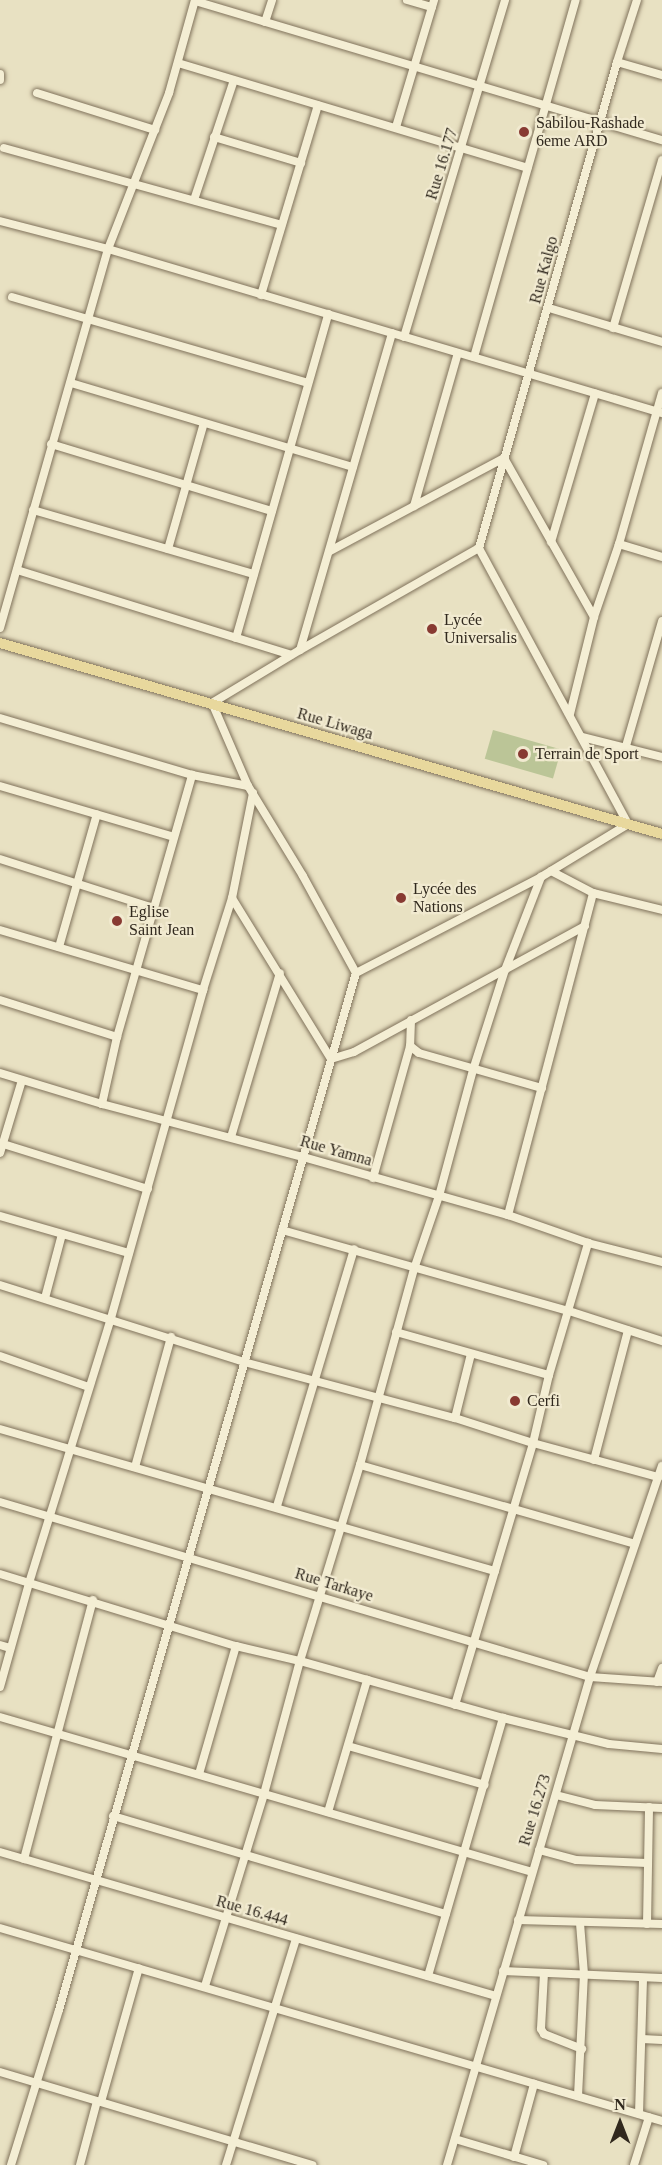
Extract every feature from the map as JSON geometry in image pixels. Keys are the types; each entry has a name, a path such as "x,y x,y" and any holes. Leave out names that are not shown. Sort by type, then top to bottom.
{"main road":[{"name":"Rue Liwaga","path":"0,643 662,834"}],"street":[{"path":"265,22 272,0"},
{"path":"396,127 416,67 433,4 406,0"},
{"name":"Rue 16.177","path":"405,337 505,0"},
{"path":"474,357 576,0"},
{"path":"0,628 108,249 155,130 178,63 195,1 662,140"},
{"name":"Rue Kalgo","path":"479,548 549,308 634,1"},
{"path":"617,62 662,75"},
{"path":"178,63 528,168"},
{"path":"0,74 0,80"},
{"path":"194,200 234,80"},
{"path":"37,93 155,130"},
{"path":"261,295 318,105"},
{"path":"214,137 301,163"},
{"path":"4,148 281,225"},
{"path":"613,328 662,160"},
{"path":"0,221 108,249 659,412"},
{"path":"12,297 308,383"},
{"path":"549,308 662,342"},
{"path":"236,638 328,314"},
{"path":"300,650 392,333"},
{"path":"414,506 458,353"},
{"path":"71,383 353,466"},
{"path":"551,542 595,393"},
{"path":"570,714 594,617 619,544 659,412 662,393"},
{"path":"168,549 204,423"},
{"path":"51,444 272,511"},
{"path":"330,551 504,458 594,617"},
{"path":"33,510 254,574"},
{"path":"619,544 662,557"},
{"path":"11,2165 114,1816 356,973 303,876 251,789 212,704 291,655 479,548 628,824 541,877 356,973"},
{"path":"17,570 291,655"},
{"path":"626,746 662,621"},
{"path":"0,718 192,775 251,789"},
{"path":"582,737 626,746 662,757"},
{"path":"102,1104 117,1038 192,775"},
{"path":"0,786 174,837"},
{"path":"0,1687 29,1583 111,1318 203,990 232,898 251,789"},
{"path":"59,947 97,814"},
{"path":"0,859 154,908"},
{"path":"551,871 593,893 662,910"},
{"path":"205,1986 246,1856 300,1661 360,1465 415,1266 439,1196 473,1070 505,970 541,877"},
{"path":"508,1215 593,893"},
{"path":"232,898 331,1059"},
{"path":"331,1059 354,1052 585,926"},
{"path":"0,930 203,990"},
{"path":"231,1137 280,974"},
{"path":"0,1000 117,1038"},
{"path":"373,1178 410,1046 411,1020"},
{"path":"410,1046 427,1057 542,1088"},
{"name":"Rue Yamna","path":"0,1073 102,1104 231,1137 508,1215 588,1243 662,1262"},
{"path":"0,1153 22,1080"},
{"path":"1,1144 148,1189"},
{"path":"0,1216 129,1253"},
{"path":"282,1230 415,1266 662,1341"},
{"path":"45,1298 62,1234"},
{"path":"455,1705 533,1443 549,1375 588,1243"},
{"path":"277,1506 354,1249"},
{"path":"0,1285 111,1318 244,1362 455,1418 533,1443 658,1477"},
{"path":"594,1460 628,1330"},
{"path":"396,1332 549,1375"},
{"path":"135,1467 171,1337"},
{"path":"455,1418 471,1354"},
{"path":"0,1356 89,1387"},
{"path":"0,1429 277,1506 342,1527 495,1570"},
{"path":"360,1465 635,1544"},
{"name":"Rue 16.273","path":"447,2165 590,1677 662,1466"},
{"name":"Rue Tarkaye","path":"0,1502 590,1677 660,1682"},
{"path":"0,1574 93,1600 236,1646 300,1661 503,1718 609,1744 662,1749"},
{"path":"24,1859 93,1600"},
{"path":"0,1645 10,1648"},
{"path":"199,1774 236,1646"},
{"path":"660,1682 662,1668"},
{"path":"328,1812 367,1680"},
{"path":"0,1717 532,1872"},
{"path":"428,1976 503,1718"},
{"path":"348,1746 485,1785"},
{"path":"556,1795 595,1805 662,1808"},
{"path":"647,1924 649,1808"},
{"path":"114,1816 446,1914"},
{"path":"539,1850 576,1860 647,1863"},
{"name":"Rue 16.444","path":"0,1852 496,1996"},
{"path":"518,1920 662,1924"},
{"path":"578,2096 584,1974 580,1923"},
{"path":"0,1928 662,2121"},
{"path":"226,2165 296,1939"},
{"path":"80,2165 140,1968"},
{"path":"503,1971 662,1978"},
{"path":"544,1973 541,2029 544,2034 582,2049"},
{"path":"639,2114 643,1978"},
{"path":"642,2039 662,2040"},
{"path":"0,2072 312,2165"},
{"path":"514,2157 534,2084"},
{"path":"634,2165 649,2117"},
{"path":"455,2139 543,2165"}],"green space":[{"name":"Terrain de Sport","path":"493,730 561,750 553,778 485,759"}],"place":[{"name":"Sabilou-Rashade 6eme ARD","path":"524,132"},
{"name":"Lycée Universalis","path":"432,629"},
{"name":"Terrain de Sport","path":"523,754"},
{"name":"Lycée des Nations","path":"401,898"},
{"name":"Eglise Saint Jean","path":"117,921"},
{"name":"Cerfi","path":"515,1401"}]}
